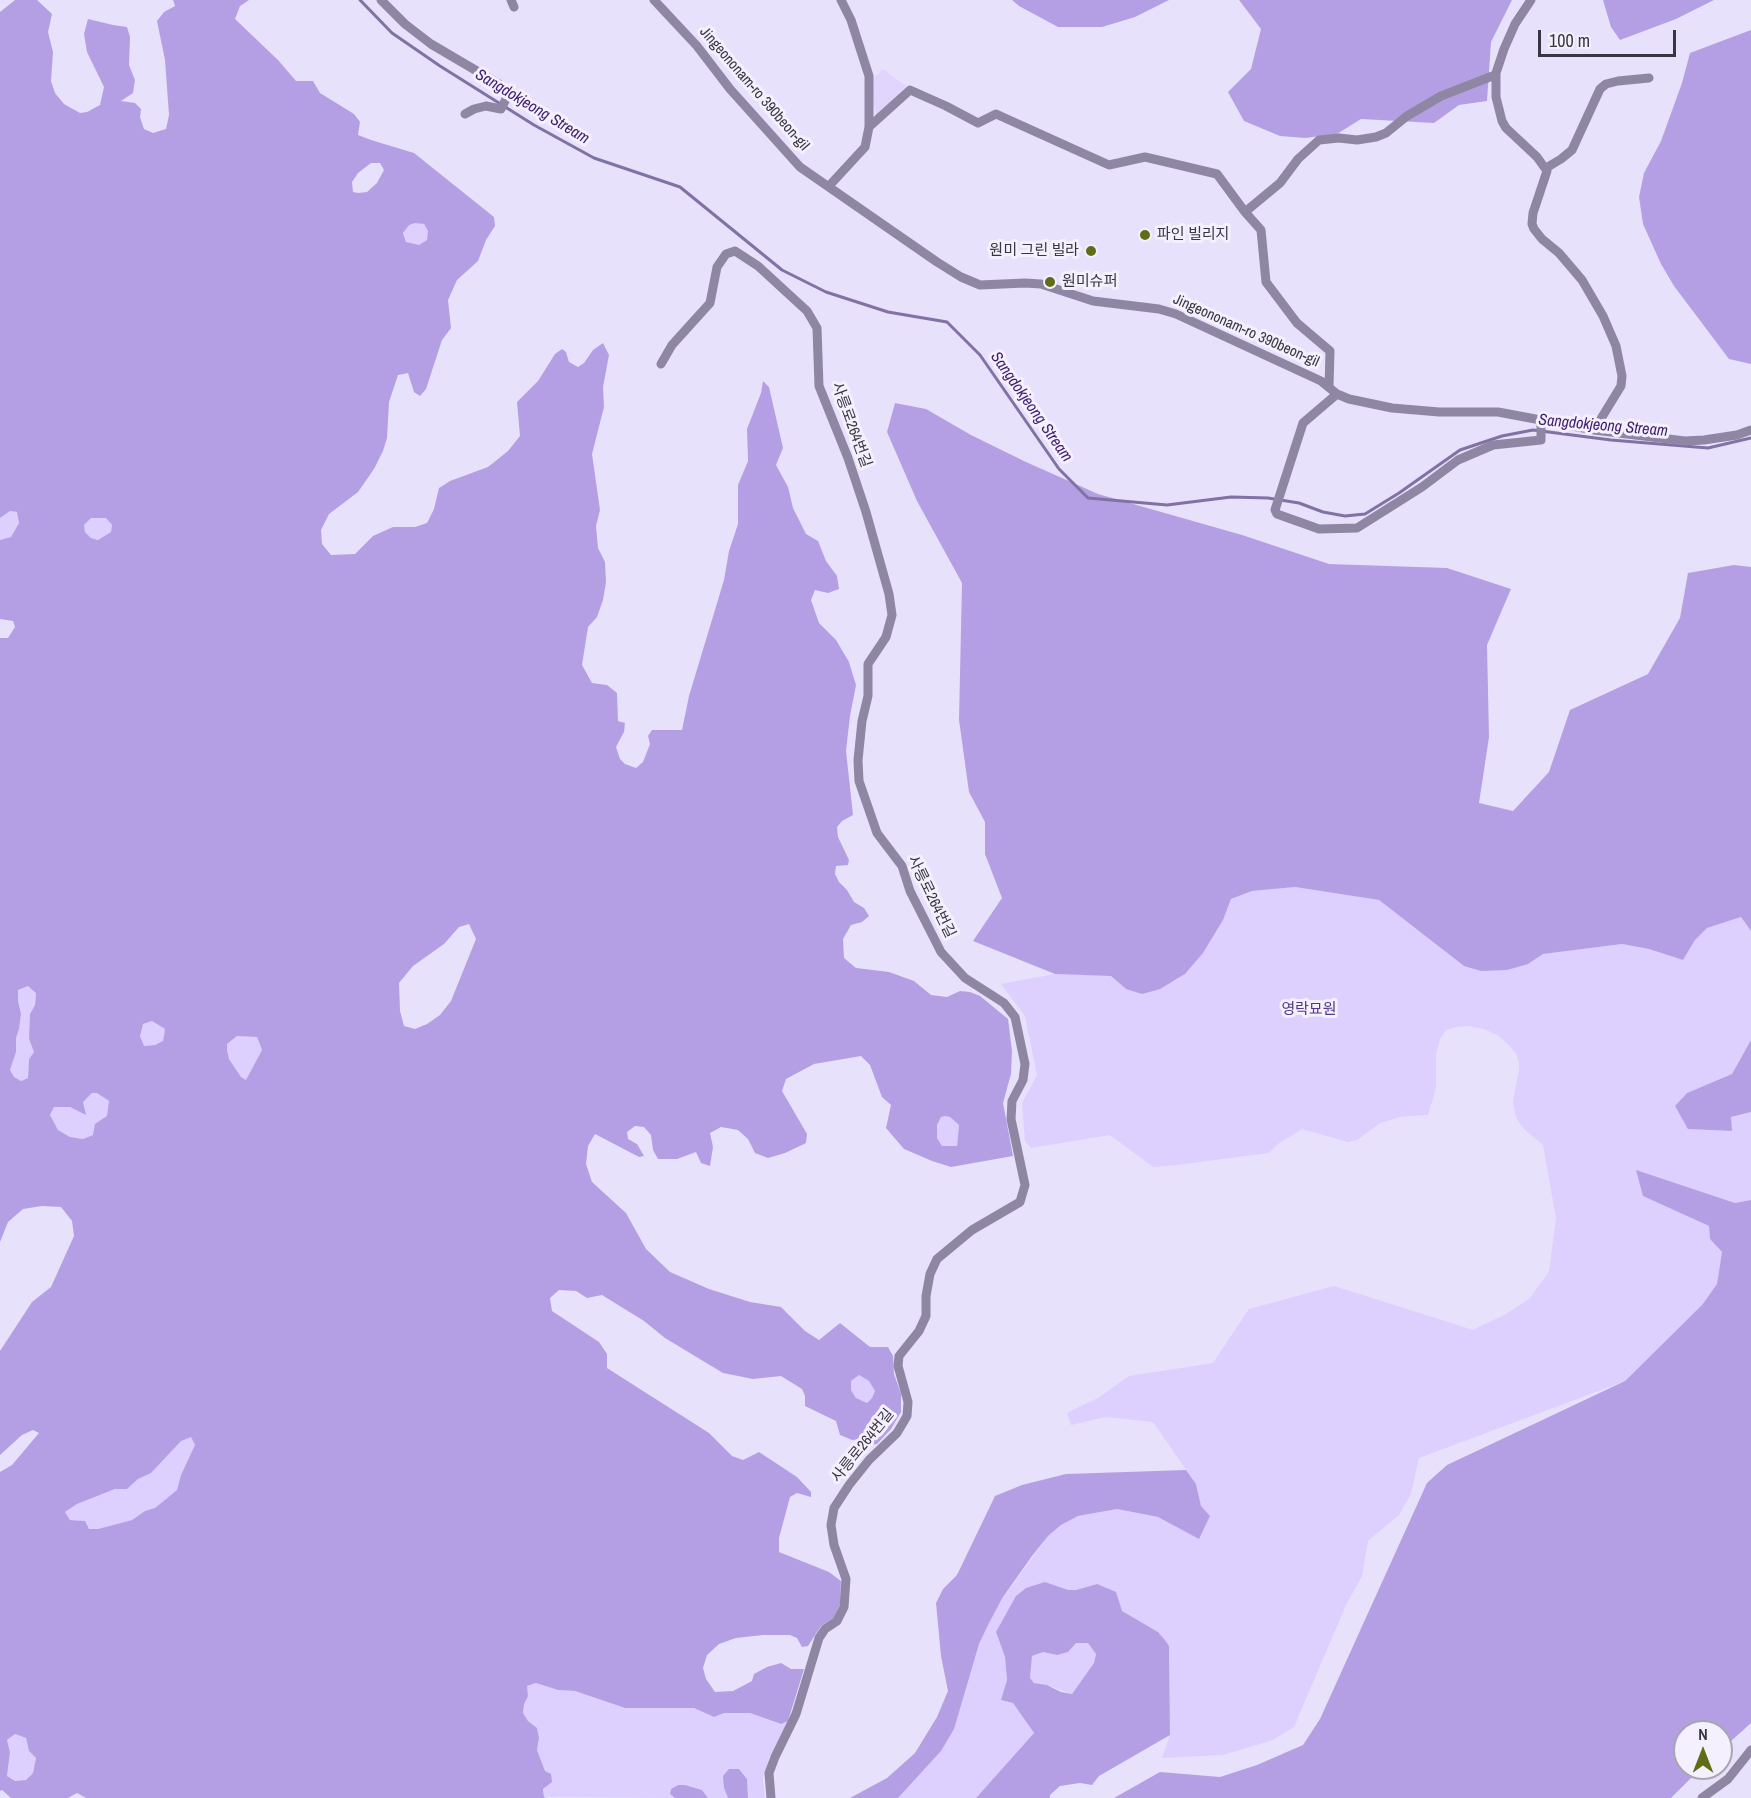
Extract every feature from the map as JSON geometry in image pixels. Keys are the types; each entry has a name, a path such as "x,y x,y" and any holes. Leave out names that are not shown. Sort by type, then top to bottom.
{"street":[{"path":"381,0 405,24 431,44 504,87 507,94 504,104 499,109 482,106 465,114"},
{"name":"Jingeononam-ro 390beon-gil","path":"654,0 697,46 730,89 800,166 937,262 961,277 980,285 1041,284 1093,301 1159,309 1176,314 1321,381 1337,394 1349,399 1392,408 1439,412 1498,412 1541,423 1685,441 1737,435 1751,430"},
{"path":"829,186 865,147 869,127 869,76 841,0"},
{"path":"1531,0 1515,24 1495,75 1496,97 1506,128 1546,168 1532,224 1537,234 1573,268 1594,299 1616,346 1622,376 1617,395 1606,408 1594,429"},
{"path":"1245,212 1280,183 1298,159 1319,140 1339,138 1357,140 1376,137 1386,133 1407,116 1441,96 1495,75"},
{"path":"1546,168 1572,150 1600,89 1606,84 1618,81 1649,78"},
{"path":"869,127 910,90 978,123 996,114 1108,165 1145,157 1217,174 1261,230 1266,282 1298,323 1330,351 1329,387"},
{"name":"사릉로264번길","path":"661,364 672,345 710,303 717,267 726,254 735,251 758,266 807,311 817,328 819,386 848,458 866,512 889,594 892,615 886,637 868,664 868,696 862,721 858,760 859,782 877,833 902,866 910,891 941,952 965,978 1004,1003 1015,1017 1025,1064 1023,1080 1012,1101 1011,1119 1025,1185 1020,1202 972,1230 938,1259 930,1274 926,1296 926,1316 919,1330 899,1356 898,1365 908,1402 907,1416 897,1433 869,1460 834,1508 831,1525 834,1545 846,1579 844,1607 837,1621 825,1629 819,1638 796,1714 769,1773 771,1798"},
{"path":"1337,394 1303,423 1275,510 1277,514 1319,529 1357,528 1422,488 1458,460 1493,445 1541,440 1541,423"},
{"path":"1702,1798 1728,1779 1751,1750"}],"shaded area":[{"path":"15,0 37,0 52,14 48,32 53,52 51,81 55,93 64,104 80,113 100,105 104,87 87,52 84,34 88,19 127,27 130,37 129,65 135,80 133,93 121,101 135,103 141,109 140,117 144,129 153,133 166,129 169,115 165,60 157,21 164,12 175,6 173,0 249,0 240,6 235,19 278,60 296,81 313,81 320,93 354,114 360,122 358,135 414,153 494,217 495,226 486,240 478,261 457,280 448,300 451,328 442,340 426,389 420,396 414,392 408,373 398,375 389,402 387,438 383,451 358,492 329,514 321,530 322,544 331,555 355,554 373,536 393,527 415,527 427,523 434,509 439,488 450,481 488,467 508,451 520,436 517,402 538,381 555,354 562,349 566,352 569,362 578,367 584,363 593,350 603,343 609,355 603,387 604,407 592,454 600,510 596,526 598,548 605,562 606,582 597,617 588,627 582,665 592,683 607,685 617,693 618,721 625,723 624,732 616,747 620,759 625,764 636,768 643,762 650,744 648,736 652,730 682,730 689,696 724,580 729,551 738,524 738,485 748,461 747,429 761,393 763,381 769,387 783,448 776,465 788,487 793,508 806,534 818,541 826,561 837,576 839,589 828,593 815,590 811,600 819,623 836,640 849,662 856,685 846,751 853,815 837,827 838,837 849,860 848,865 836,866 835,874 854,902 864,908 869,916 862,922 851,925 843,939 844,958 856,968 889,972 914,981 931,995 947,997 960,991 980,996 1008,1019 1012,1051 1011,1074 1003,1103 1013,1156 951,1167 904,1149 886,1128 891,1105 882,1097 870,1065 861,1056 814,1064 786,1079 782,1091 807,1134 806,1143 785,1153 768,1158 755,1153 748,1139 738,1130 721,1127 710,1133 713,1147 710,1166 701,1163 696,1152 677,1159 658,1159 653,1150 651,1135 644,1127 635,1126 627,1132 628,1139 637,1144 644,1156 639,1157 595,1134 588,1146 586,1164 592,1182 626,1213 646,1249 670,1272 709,1289 750,1302 781,1307 805,1331 819,1340 840,1323 870,1347 888,1347 893,1356 894,1374 901,1394 901,1412 891,1429 877,1444 869,1445 862,1439 852,1440 840,1435 836,1421 805,1406 802,1389 781,1376 753,1379 723,1373 665,1338 644,1321 602,1295 587,1298 576,1291 559,1290 550,1298 552,1311 599,1342 607,1354 607,1368 709,1433 732,1456 743,1460 759,1452 797,1477 811,1492 811,1497 797,1493 790,1497 779,1538 779,1552 829,1572 841,1581 840,1604 835,1617 821,1626 808,1646 802,1647 797,1638 790,1635 736,1638 719,1644 707,1655 703,1668 706,1679 715,1692 733,1691 752,1681 754,1674 781,1663 791,1669 804,1669 788,1721 781,1724 750,1713 724,1713 714,1717 694,1708 625,1708 575,1691 558,1690 536,1683 527,1686 528,1696 523,1713 528,1721 537,1728 539,1738 537,1750 545,1771 551,1774 552,1782 543,1789 546,1798 86,1798 77,1793 68,1798 11,1798 2,1790 0,1791 0,1472 12,1465 39,1433 33,1430 22,1435 0,1455 0,1351 32,1302 51,1287 74,1236 72,1221 61,1207 42,1206 23,1209 8,1222 0,1242 0,638 8,638 15,627 13,621 0,619 0,540 11,537 19,523 17,512 10,511 0,518 0,12","holes":["371,163 380,163 384,170 377,183 367,192 353,192 352,182 358,173","424,224 428,231 427,240 419,245 406,242 403,233 409,225","91,518 106,518 112,525 111,532 98,540 91,538 85,532 84,525","469,924 476,939 451,1001 440,1015 415,1029 404,1026 400,1011 399,983 413,966 444,944 459,927","28,986 36,993 35,1005 30,1014 29,1039 34,1052 29,1059 28,1078 21,1081 14,1077 10,1070 16,1052 16,1038 21,1014 18,990","152,1021 165,1029 163,1041 155,1045 144,1046 140,1036 143,1024","237,1036 257,1037 262,1050 246,1080 241,1077 229,1059 227,1044","92,1093 97,1093 109,1101 107,1116 95,1124 93,1135 83,1139 70,1137 58,1130 50,1115 54,1107 70,1107 86,1115 83,1102","941,1117 950,1117 959,1125 957,1146 942,1146 937,1138 937,1125","859,1375 869,1381 875,1391 867,1403 856,1398 851,1390 851,1381","191,1437 195,1445 181,1475 177,1490 155,1508 145,1511 132,1520 98,1529 89,1529 85,1521 70,1520 65,1512 77,1504 115,1489 127,1489 138,1479 151,1473 181,1441","15,1734 26,1738 29,1751 36,1758 33,1773 26,1780 15,1781 7,1776 10,1752 7,1740"]},
{"path":"1012,0 1169,0 1135,17 1102,27 1058,27"},
{"path":"1239,0 1512,0 1491,42 1487,101 1459,105 1434,123 1361,119 1337,134 1305,138 1280,136 1244,121 1228,92 1251,69 1261,29"},
{"path":"1603,0 1714,0 1676,19 1620,40 1611,27"},
{"path":"1751,30 1751,364 1729,359 1674,286 1643,224 1639,197 1644,173 1661,141 1690,53"},
{"path":"883,69 906,86 877,117 871,92 875,77"},
{"path":"895,403 926,409 971,435 1098,494 1242,535 1329,564 1447,568 1511,589 1487,645 1489,737 1479,803 1513,811 1549,772 1570,710 1648,674 1680,618 1688,573 1734,565 1751,567 1751,931 1741,917 1707,928 1695,940 1683,960 1649,949 1622,944 1543,954 1528,964 1507,970 1481,971 1464,966 1379,900 1295,887 1252,891 1231,899 1223,920 1203,953 1185,974 1160,989 1142,994 1126,989 1111,976 1055,974 973,941 1002,898 985,854 985,822 969,792 959,720 962,583 917,501 887,432"},
{"path":"1751,1040 1751,1112 1731,1117 1732,1131 1688,1129 1675,1106 1687,1093 1732,1074"},
{"path":"1636,1170 1735,1203 1751,1200 1751,1723 1733,1739 1733,1720 1673,1720 1673,1780 1689,1780 1671,1798 1114,1798 1160,1772 1220,1777 1257,1765 1303,1745 1320,1719 1427,1483 1447,1465 1625,1381 1702,1305 1717,1284 1722,1252 1710,1239 1709,1226 1643,1196"},
{"path":"1186,1470 1196,1484 1201,1506 1210,1516 1199,1539 1158,1517 1117,1509 1078,1516 1061,1525 1048,1536 1032,1556 1003,1597 988,1625 979,1644 954,1729 941,1751 898,1798 850,1798 887,1778 915,1753 937,1717 948,1691 941,1656 936,1603 943,1589 957,1575 995,1496 1022,1485 1066,1474"},
{"path":"1045,1582 1068,1590 1097,1584 1116,1592 1122,1611 1158,1632 1169,1646 1170,1735 1099,1776 1092,1785 1080,1783 1060,1786 1050,1795 1050,1798 976,1798 1034,1733 1013,1703 1001,1700 1007,1680 1005,1657 996,1632 1016,1596 1026,1588","holes":["1076,1643 1088,1643 1096,1654 1094,1663 1072,1694 1034,1683 1030,1678 1032,1656 1043,1652 1057,1655 1068,1652"]},
{"path":"729,1769 739,1769 747,1779 748,1798 728,1798 723,1776"},
{"path":"678,1785 702,1790 708,1798 675,1798 670,1794 671,1789"}],"green space":[{"path":"416,222 424,226 428,234 424,242 416,246 408,242 404,234 408,226"},
{"path":"10,511 18,512 19,523 11,537 0,540 0,518"},
{"path":"91,518 106,518 112,525 111,532 98,540 91,538 85,532 84,525"},
{"name":"영락묘원","path":"1295,887 1379,900 1464,966 1528,964 1543,954 1622,944 1649,949 1683,960 1695,940 1707,928 1741,917 1751,931 1751,1040 1732,1074 1687,1093 1675,1106 1689,1129 1731,1131 1731,1117 1751,1112 1751,1200 1735,1203 1636,1171 1644,1196 1709,1226 1710,1239 1722,1252 1717,1284 1702,1305 1625,1381 1419,1458 1411,1494 1399,1515 1368,1541 1362,1576 1346,1605 1294,1727 1273,1740 1223,1755 1162,1758 1170,1735 1169,1646 1158,1632 1122,1611 1097,1584 1068,1590 1045,1583 996,1632 1005,1657 1007,1680 1002,1700 1013,1703 1034,1733 976,1798 898,1798 941,1751 988,1625 1003,1598 1048,1536 1061,1525 1078,1516 1117,1509 1158,1517 1199,1538 1209,1516 1201,1506 1196,1484 1153,1422 1106,1417 1071,1425 1067,1413 1098,1398 1129,1376 1213,1363 1249,1309 1334,1286 1473,1330 1506,1314 1529,1299 1549,1272 1556,1218 1543,1145 1525,1130 1517,1119 1514,1109 1513,1101 1519,1070 1516,1054 1499,1036 1484,1029 1468,1026 1457,1027 1446,1030 1440,1039 1436,1054 1436,1088 1428,1115 1400,1117 1380,1123 1357,1140 1348,1142 1302,1129 1278,1144 1269,1153 1153,1167 1110,1135 1031,1148 1025,1141 1022,1103 1037,1075 1025,1016 1001,984 1055,974 1111,976 1126,989 1175,981 1185,974 1203,953 1223,920 1231,899 1252,891"},
{"path":"28,986 36,992 35,1005 30,1014 29,1039 34,1052 29,1059 28,1078 21,1081 14,1077 10,1070 16,1052 16,1038 21,1014 18,990"},
{"path":"152,1021 165,1029 163,1042 144,1046 140,1036 143,1024"},
{"path":"237,1036 257,1037 262,1050 246,1081 229,1059 227,1050 227,1044"},
{"path":"92,1093 97,1093 109,1101 107,1116 93,1135 83,1139 70,1137 58,1130 50,1115 54,1107 70,1107 85,1114 83,1102"},
{"path":"941,1117 950,1117 959,1125 957,1146 942,1146 937,1138 937,1125"},
{"path":"859,1375 869,1381 875,1391 867,1403 856,1398 851,1390 851,1381"},
{"path":"191,1437 195,1445 181,1475 177,1490 155,1508 145,1511 132,1520 98,1529 89,1529 78,1520 70,1520 65,1512 77,1504 115,1489 127,1489 138,1479 151,1473 181,1440"},
{"path":"1076,1643 1088,1643 1096,1653 1094,1663 1072,1694 1034,1683 1030,1678 1032,1656 1043,1652 1057,1655 1068,1652"},
{"path":"536,1683 558,1690 575,1691 625,1708 694,1708 714,1717 724,1713 750,1713 780,1724 788,1721 769,1758 763,1778 765,1798 748,1798 747,1779 739,1769 729,1769 724,1788 728,1798 708,1798 702,1790 678,1785 671,1789 670,1794 675,1798 544,1797 545,1772 537,1750 539,1738 537,1728 528,1721 523,1713 524,1703 528,1696 527,1686"},
{"path":"15,1734 26,1738 29,1751 36,1758 33,1773 26,1780 15,1781 7,1776 10,1752 7,1741"}],"waterway":[{"name":"Sangdokjeong Stream","path":"360,0 392,33 534,125 594,158 680,187 782,270 826,292 888,312 947,322 980,355 1059,469 1088,498 1167,505 1231,497 1268,498 1299,503 1323,512 1345,516 1365,514 1460,450 1502,436 1533,430 1611,440 1708,448 1751,438"}],"place":[{"name":"파인 빌리지","path":"1145,235"},
{"name":"원미 그린 빌라","path":"1091,251"},
{"name":"원미슈퍼","path":"1050,282"}]}
